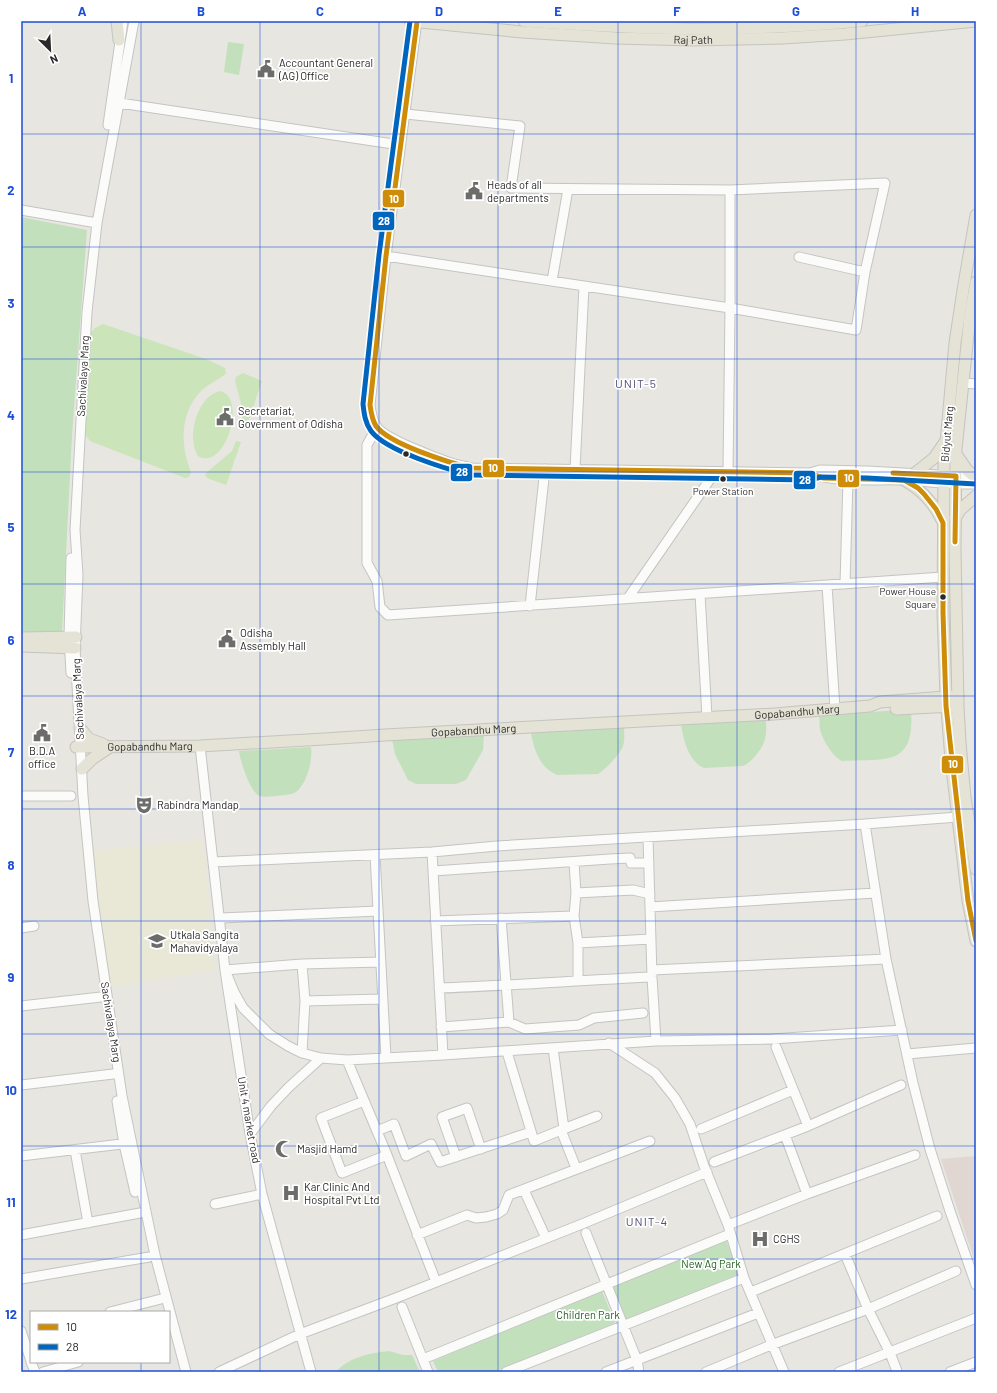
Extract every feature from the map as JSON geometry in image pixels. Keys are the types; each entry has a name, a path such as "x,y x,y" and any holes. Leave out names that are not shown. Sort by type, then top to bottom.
{"main road":[{"path":"117,21 120,40"},
{"name":"Raj Path","path":"415,21 522,32 615,38 694,40 783,38 976,22"},
{"name":"Raj Path","path":"524,21 631,24 813,23 862,21"},
{"name":"Bidyut Marg","path":"976,215 955,343 946,440 943,523 943,613 946,702 958,817 972,901 976,941"},
{"name":"Bidyut Marg","path":"976,282 975,296 970,316 956,454 955,518 958,701 965,797 976,869"},
{"path":"914,474 934,458 946,440"},
{"path":"956,454 967,470 976,479"},
{"path":"904,480 918,488 924,494 936,509 943,523"},
{"path":"955,518 961,509 976,496"},
{"path":"21,638 72,637"},
{"path":"21,646 72,649"},
{"name":"Gopabandhu Marg","path":"79,747 200,746 835,709 870,706 880,702 958,701"},
{"path":"80,728 90,739 110,747"},
{"path":"82,769 92,759 110,747"}],"street":[{"name":"Sachivalaya Marg","path":"115,103 123,21"},
{"name":"Sachivalaya Marg","path":"134,21 115,103 87,276 76,416 72,649 93,901 122,1096 127,1143 155,1254 166,1311"},
{"path":"415,21 406,114 400,145 386,256 370,405 372,417 377,428 409,446 458,465 472,468 810,473 823,478 849,475 914,474 944,480"},
{"path":"115,103 400,145"},
{"path":"386,256 730,308 856,330 865,272 885,183 730,190 511,188 520,126 406,114"},
{"path":"552,281 568,189"},
{"path":"728,471 730,190"},
{"path":"21,210 95,222"},
{"path":"798,257 865,272"},
{"path":"575,469 584,286"},
{"path":"963,383 976,384"},
{"path":"377,428 367,445 367,563 377,581 380,607 388,615 943,577"},
{"path":"530,606 545,469"},
{"path":"628,598 715,472"},
{"path":"849,475 904,480 976,479"},
{"path":"845,584 849,475"},
{"path":"827,585 835,709"},
{"path":"700,594 707,717"},
{"name":"Sachivalaya Marg","path":"72,649 80,728 78,796 87,903 113,1074 149,1257 164,1311"},
{"name":"Unit 4 market road","path":"200,746 225,970 250,1134 262,1194 311,1372"},
{"path":"21,796 71,796"},
{"path":"213,862 375,856 497,846 958,817"},
{"path":"865,824 886,959 913,1083 930,1149 976,1285"},
{"path":"648,837 652,974 656,1041"},
{"path":"432,852 443,1055"},
{"path":"375,856 386,1057"},
{"path":"433,871 630,858 632,863 649,863"},
{"path":"574,862 576,893 574,916 578,943 578,980"},
{"path":"576,893 633,890 650,894"},
{"path":"650,907 875,893"},
{"path":"220,918 378,911"},
{"path":"435,921 574,916"},
{"path":"501,918 508,1022"},
{"path":"21,928 34,926"},
{"path":"578,943 651,939"},
{"path":"439,988 505,986 652,974 886,959"},
{"path":"381,962 302,964 225,970 234,992 243,1008 269,1034 302,1053 321,1058 348,1060 506,1052 609,1043 772,1039 902,1030"},
{"path":"302,964 305,1001 302,1053"},
{"path":"21,1006 101,997"},
{"path":"305,1001 382,999"},
{"path":"441,1028 508,1022 525,1030 579,1025 594,1018 643,1013"},
{"path":"609,1043 655,1073 675,1098 690,1124 729,1230 744,1278 771,1345 784,1372"},
{"path":"776,1047 808,1126"},
{"path":"552,1048 563,1130 576,1168"},
{"path":"907,1054 976,1048"},
{"path":"506,1052 534,1141 597,1116"},
{"path":"250,1134 271,1106 321,1058"},
{"path":"348,1060 387,1155 436,1282"},
{"path":"21,1085 113,1074"},
{"path":"714,1162 808,1126 901,1085"},
{"path":"701,1129 793,1090"},
{"path":"364,1101 321,1118 342,1173 387,1155"},
{"path":"456,1157 442,1117 467,1108 481,1149"},
{"path":"377,1131 394,1124 406,1156 431,1144 440,1162 531,1132"},
{"path":"785,1135 807,1194"},
{"path":"417,1234 467,1215 476,1218 491,1216 503,1210 509,1195 650,1140"},
{"path":"21,1156 127,1143"},
{"path":"75,1150 88,1223"},
{"path":"423,1359 606,1284 807,1194 915,1155"},
{"path":"220,1372 300,1334 436,1282 707,1172"},
{"path":"524,1190 546,1238"},
{"path":"215,1204 262,1194"},
{"path":"21,1235 140,1213"},
{"path":"750,1292 937,1216"},
{"path":"586,1233 637,1360 639,1372"},
{"path":"845,1254 868,1309 890,1353 897,1371"},
{"path":"21,1279 149,1257"},
{"path":"706,1372 771,1345 868,1309 956,1271"},
{"path":"506,1372 744,1278"},
{"path":"114,1311 161,1299"},
{"path":"402,1307 428,1372"},
{"path":"606,1372 758,1313"},
{"path":"839,1372 976,1318"},
{"name":"Sachivalaya Marg","path":"170,1331 180,1372"},
{"name":"Sachivalaya Marg","path":"170,1331 186,1372"},
{"path":"25,1332 30,1357"},
{"path":"950,1372 976,1362"},
{"path":"43,1372 74,1363"}],"shaded area":[{"name":"Utkala Sangita Mahavidyalaya","path":"203,840 215,970 107,987 96,911 92,851"},
{"path":"976,1156 976,1258 974,1259 941,1159"}],"green space":[{"path":"228,42 244,44 239,75 224,72"},
{"path":"21,217 87,230 72,436 62,632 21,632"},
{"path":"103,324 206,359 225,368 226,373 201,391 191,404 188,412 184,427 184,444 185,455 191,473 189,477 185,478 90,441 85,434 89,334 95,328"},
{"path":"243,373 262,381 246,428 240,427 242,409 235,381 236,377"},
{"path":"220,391 228,396 232,406 230,432 224,444 217,453 208,458 198,456 193,439 196,419 205,401 212,394"},
{"path":"236,441 241,442 226,485 207,478 205,474 232,451"},
{"path":"911,709 911,728 908,742 903,751 895,756 885,759 842,761 838,759 828,747 820,729 819,716"},
{"path":"766,719 766,734 764,743 753,759 743,766 704,768 698,765 687,749 681,724"},
{"path":"624,727 623,746 605,769 598,774 557,775 551,772 539,758 531,733"},
{"path":"484,734 483,750 466,780 456,784 416,784 408,780 395,754 392,739"},
{"path":"311,747 311,760 308,774 305,781 297,791 292,794 271,797 263,797 256,794 249,783 243,768 239,751"},
{"name":"New Ag Park","path":"725,1237 739,1274 626,1320 610,1285"},
{"name":"Children Park","path":"602,1291 615,1323 494,1372 438,1372 433,1361"},
{"path":"389,1351 403,1355 412,1355 420,1372 336,1372 353,1359"}],"transit line":[{"name":"28","path":"410,21 379,255 363,404 367,425 379,438 389,445 417,458 471,475 810,480 821,477 976,484"},
{"name":"10","path":"417,22 386,256 370,405 376,426 383,433 406,446 435,457 472,468 810,473 823,478 904,480 918,488 936,509 943,523 943,613 946,706 968,901 976,941"},
{"name":"10","path":"893,473 956,476 955,542"}],"place":[{"name":"Accountant General (AG) Office","path":"266,69"},
{"name":"Heads of all departments","path":"474,191"},
{"name":"Secretariat, Government of Odisha","path":"225,417"},
{"name":"Power Station","path":"723,479"},
{"name":"Power House Square","path":"943,597"},
{"name":"Odisha Assembly Hall","path":"227,639"},
{"name":"B.D.A office","path":"42,733"},
{"name":"Rabindra Mandap","path":"144,805"},
{"name":"Utkala Sangita Mahavidyalaya","path":"157,941"},
{"name":"Masjid Hamd","path":"284,1149"},
{"name":"Kar Clinic And Hospital Pvt Ltd","path":"291,1193"},
{"name":"CGHS","path":"760,1239"}],"district":[{"name":"UNIT-5","path":"636,384"},
{"name":"UNIT-4","path":"647,1222"}]}
